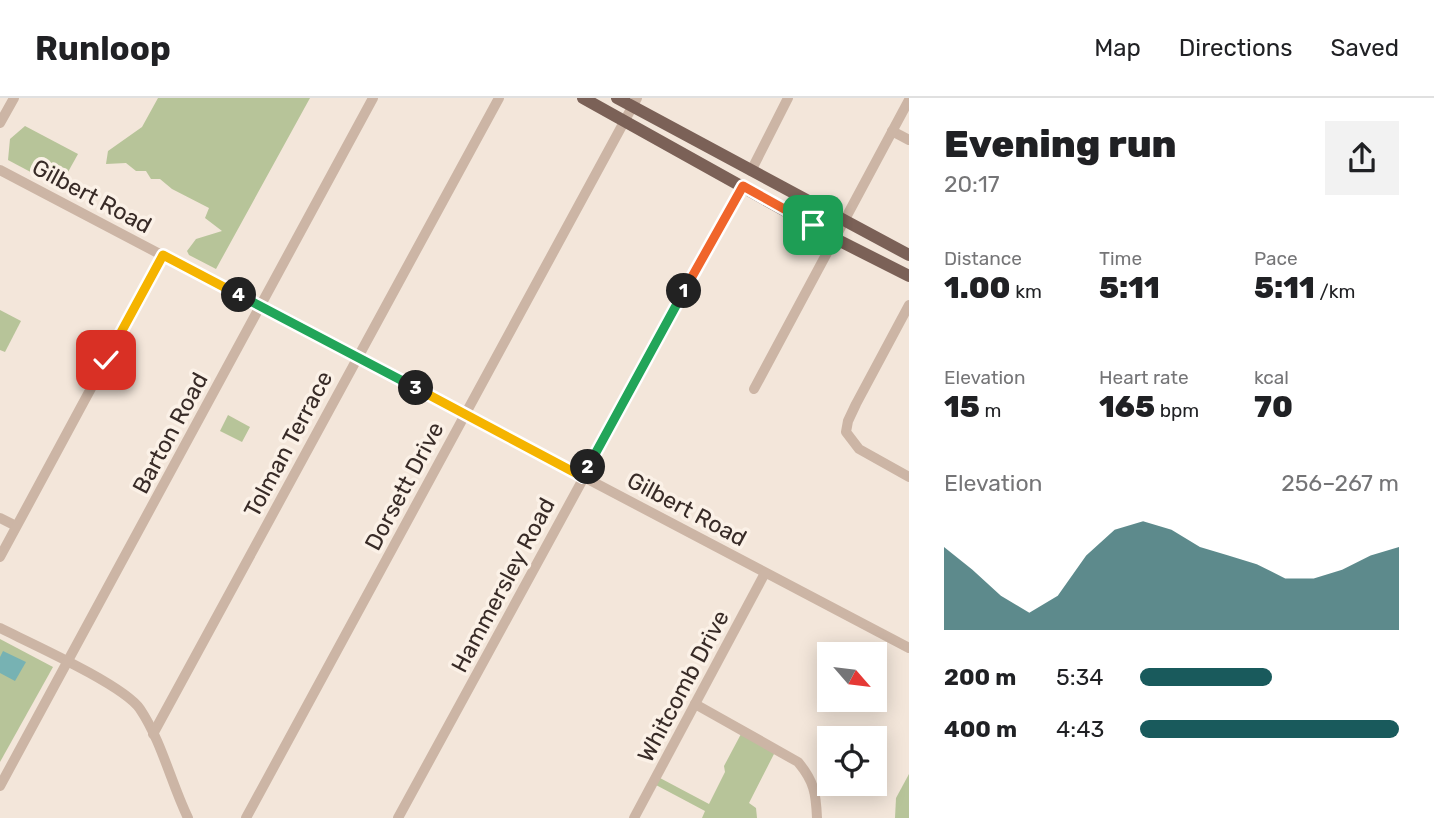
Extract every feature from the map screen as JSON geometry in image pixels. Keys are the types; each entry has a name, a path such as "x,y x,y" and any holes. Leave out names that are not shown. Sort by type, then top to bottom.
{"main road":[{"path":"583,98 835,238 909,276"},
{"path":"617,98 634,102 751,171 909,255"},
{"path":"659,139 679,145 735,172 751,171"}],"street":[{"path":"0,123 14,98"},
{"name":"Barton Road","path":"0,786 373,98"},
{"name":"Tolman Terrace","path":"153,734 499,98"},
{"path":"751,171 788,98"},
{"path":"754,389 909,100"},
{"name":"Dorsett Drive","path":"246,818 634,102"},
{"path":"892,131 909,140"},
{"name":"Gilbert Road","path":"0,170 909,648"},
{"name":"Hammersley Road","path":"398,818 743,186"},
{"path":"0,557 163,255"},
{"path":"909,305 856,404 846,432 859,449 909,477"},
{"path":"0,518 16,526"},
{"name":"Whitcomb Drive","path":"634,818 765,573"},
{"path":"0,628 120,691 138,706 153,734 188,818"},
{"path":"695,704 798,762 810,777 816,796 817,818"}],"green space":[{"path":"158,98 310,98 216,269 189,255 187,251 196,239 222,231 205,218 209,208 172,189 160,179 151,179 146,171 136,171 126,163 106,164 108,151 142,127"},
{"path":"25,126 78,154 63,181 55,185 8,160 10,139"},
{"path":"0,310 21,321 5,352 0,350"},
{"path":"228,415 250,427 242,442 220,431"},
{"path":"0,639 53,667 0,762"},
{"path":"741,734 775,752 749,803 756,808 757,818 702,818 705,811 656,785 660,778 709,804 725,772 724,766"},
{"path":"909,774 909,818 895,818 896,798"}],"water":[{"path":"3,651 26,662 15,681 0,673 0,657"}],"route":[{"path":"106,360 163,255 583,477 743,186 813,225"}]}
